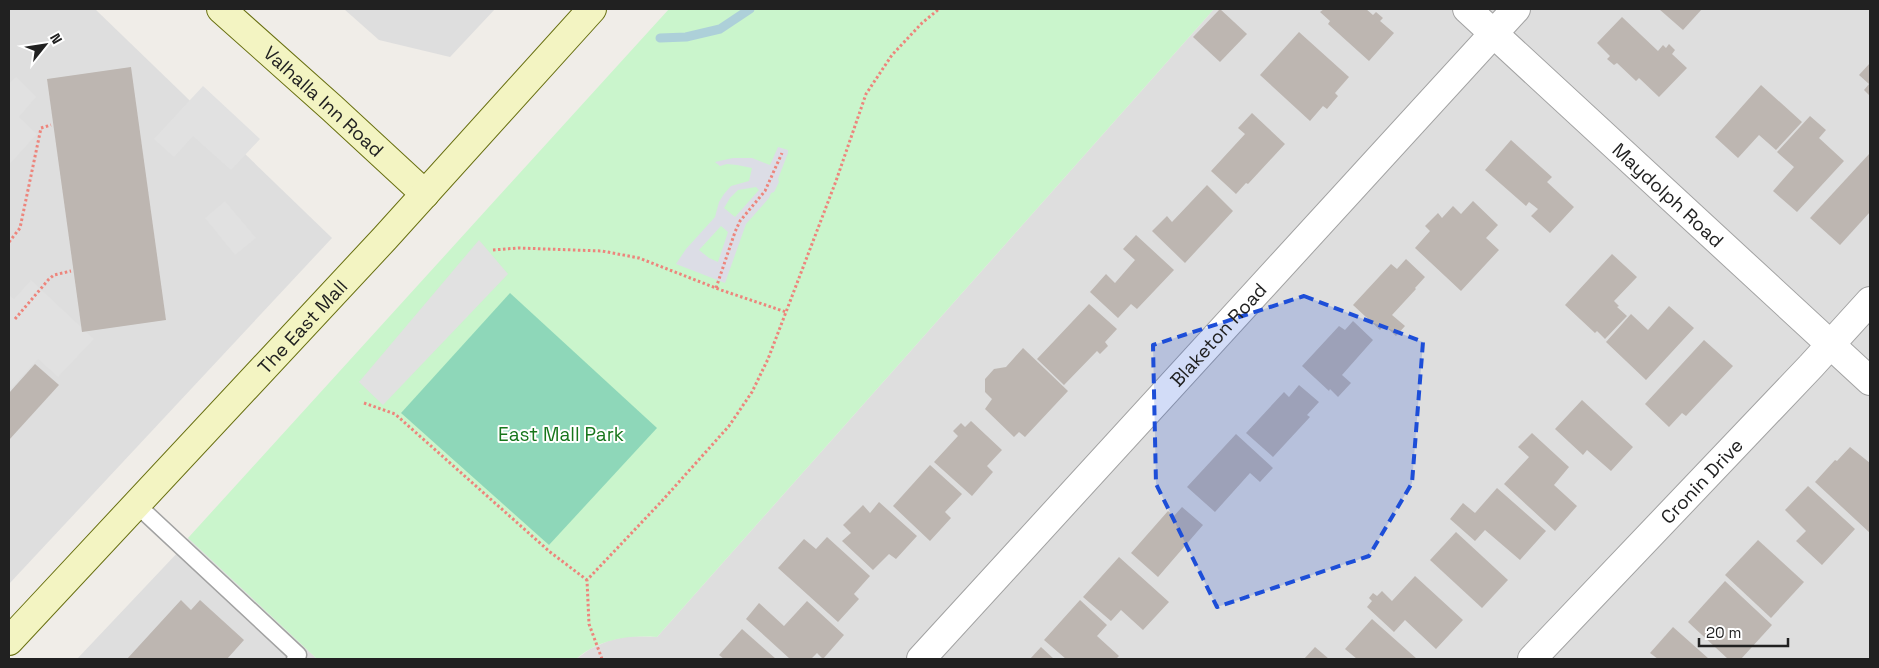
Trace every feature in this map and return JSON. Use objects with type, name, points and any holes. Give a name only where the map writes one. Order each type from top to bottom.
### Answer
[{"type":"main road","name":"Valhalla Inn Road","points":[[221,9],[425,194]]},
{"type":"main road","name":"The East Mall","points":[[9,641],[425,194],[592,9]]},
{"type":"street","name":"Maydolph Road","points":[[1467,9],[1870,381]]},
{"type":"street","name":"Blaketon Road","points":[[921,659],[1516,9]]},
{"type":"street","name":"Cronin Drive","points":[[1532,659],[1831,345],[1870,301]]},
{"type":"lane","points":[[137,505],[298,655],[295,659]]},
{"type":"path","points":[[602,659],[589,624],[586,580],[661,502],[729,426],[752,392],[768,359],[786,312],[836,181],[866,94],[892,56],[922,23],[939,9]]},
{"type":"path","points":[[9,242],[20,228],[41,128],[51,125]]},
{"type":"path","points":[[716,288],[740,221],[765,191],[782,153]]},
{"type":"path","points":[[493,250],[518,248],[602,251],[639,258],[716,288],[786,312]]},
{"type":"path","points":[[15,319],[49,279],[54,275],[71,271]]},
{"type":"path","points":[[364,403],[395,414],[550,552],[586,580]]},
{"type":"highlighted area","points":[[1304,296],[1423,342],[1412,483],[1369,556],[1217,607],[1156,484],[1153,345]]},
{"type":"shaded area","points":[[9,9],[95,9],[332,238],[9,584]]},
{"type":"shaded area","points":[[344,9],[495,9],[450,57],[379,40]]},
{"type":"shaded area","points":[[1214,9],[1870,9],[1870,659],[576,659],[590,649],[608,641],[628,636],[657,637]]},
{"type":"shaded area","points":[[16,77],[36,97],[19,117],[37,134],[9,165],[9,83]]},
{"type":"shaded area","points":[[203,86],[260,139],[231,170],[193,136],[174,157],[154,139]]},
{"type":"shaded area","points":[[778,147],[788,150],[778,179],[779,182],[774,192],[771,193],[769,198],[746,224],[725,283],[676,264],[686,249],[715,217],[719,202],[731,186],[749,181],[752,168],[727,164],[720,166],[715,162],[733,158],[752,158],[770,165]],"holes":[[[756,187],[759,190],[735,217],[724,208],[738,190]],[[721,226],[728,232],[718,262],[699,250]]]},
{"type":"shaded area","points":[[225,201],[256,238],[235,255],[205,218]]},
{"type":"shaded area","points":[[479,240],[508,274],[383,405],[359,382]]},
{"type":"shaded area","points":[[31,280],[94,339],[58,377],[38,359],[9,391],[9,295],[14,299]]},
{"type":"shaded area","points":[[188,538],[317,659],[77,659],[180,550]]},
{"type":"green space","name":"East Mall Park","points":[[669,9],[1214,9],[657,637],[635,637],[614,640],[585,652],[576,659],[317,659],[188,538]]},
{"type":"green space","points":[[510,293],[657,428],[549,545],[401,413]]},
{"type":"building","points":[[1220,9],[1247,34],[1220,62],[1193,37]]},
{"type":"building","points":[[1324,9],[1366,9],[1373,15],[1376,12],[1383,18],[1380,21],[1394,33],[1369,61],[1328,24],[1330,21],[1320,12]]},
{"type":"building","points":[[1659,9],[1702,9],[1683,30]]},
{"type":"building","points":[[1622,17],[1658,51],[1663,45],[1666,48],[1669,44],[1675,50],[1672,54],[1687,68],[1659,97],[1639,78],[1636,81],[1617,63],[1614,65],[1607,59],[1610,56],[1597,43]]},
{"type":"building","points":[[1299,32],[1349,77],[1335,93],[1338,96],[1327,109],[1323,106],[1310,121],[1260,75]]},
{"type":"building","points":[[1870,63],[1870,96],[1864,90],[1869,84],[1859,75]]},
{"type":"building","points":[[131,67],[166,320],[82,332],[47,79]]},
{"type":"building","points":[[1761,85],[1802,122],[1776,150],[1759,135],[1738,158],[1715,137]]},
{"type":"building","points":[[1252,113],[1285,144],[1248,184],[1246,183],[1236,194],[1211,171],[1245,134],[1238,128]]},
{"type":"building","points":[[1810,116],[1826,130],[1819,138],[1844,161],[1797,212],[1773,191],[1794,167],[1777,152]]},
{"type":"building","points":[[1511,140],[1552,177],[1547,182],[1574,207],[1550,233],[1531,216],[1538,209],[1529,202],[1526,206],[1485,170]]},
{"type":"building","points":[[1870,153],[1870,212],[1840,245],[1810,218]]},
{"type":"building","points":[[1207,185],[1233,211],[1185,263],[1152,231],[1167,216],[1172,222]]},
{"type":"building","points":[[1473,201],[1498,225],[1486,238],[1499,250],[1461,291],[1415,248],[1430,231],[1425,226],[1438,213],[1442,218],[1453,206],[1461,214]]},
{"type":"building","points":[[1136,235],[1174,270],[1137,309],[1131,304],[1118,318],[1090,292],[1106,274],[1115,283],[1135,260],[1123,249]]},
{"type":"building","points":[[1612,254],[1637,277],[1614,301],[1619,306],[1617,307],[1627,316],[1605,339],[1597,331],[1595,333],[1565,305]]},
{"type":"building","points":[[1406,259],[1425,277],[1392,315],[1405,326],[1396,336],[1384,325],[1380,330],[1353,305],[1391,264],[1397,269]]},
{"type":"building","points":[[1089,304],[1117,329],[1105,342],[1108,346],[1100,354],[1097,351],[1064,385],[1037,359]]},
{"type":"building","points":[[1669,306],[1694,328],[1646,380],[1606,342],[1631,314],[1648,330]]},
{"type":"building","points":[[1353,321],[1373,340],[1342,375],[1351,383],[1338,397],[1302,366],[1339,326],[1345,330]]},
{"type":"building","points":[[1704,340],[1733,366],[1686,416],[1682,413],[1669,427],[1645,404]]},
{"type":"building","points":[[1023,348],[1068,391],[1025,437],[1019,432],[1014,437],[985,409],[992,399],[985,392],[985,379],[994,369],[1006,367]]},
{"type":"building","points":[[35,364],[59,385],[9,440],[9,393]]},
{"type":"building","points":[[1299,385],[1319,402],[1307,415],[1310,417],[1273,457],[1246,433],[1284,392],[1289,397]]},
{"type":"building","points":[[1582,400],[1633,447],[1611,471],[1587,450],[1583,455],[1555,429]]},
{"type":"building","points":[[971,421],[1002,450],[987,466],[993,472],[972,496],[934,462],[958,436],[953,431],[961,423],[965,427]]},
{"type":"building","points":[[1532,433],[1569,467],[1554,485],[1577,506],[1555,531],[1504,484],[1529,457],[1518,447]]},
{"type":"building","points":[[1236,434],[1273,468],[1260,482],[1250,473],[1215,512],[1187,487]]},
{"type":"building","points":[[1850,447],[1870,463],[1870,533],[1815,482]]},
{"type":"building","points":[[930,465],[962,494],[945,512],[951,518],[930,541],[893,506]]},
{"type":"building","points":[[1808,486],[1855,529],[1822,565],[1796,541],[1806,531],[1785,510]]},
{"type":"building","points":[[1497,488],[1546,531],[1520,560],[1485,530],[1475,541],[1450,519],[1463,503],[1475,513]]},
{"type":"building","points":[[879,502],[917,536],[896,559],[889,554],[873,570],[842,541],[851,533],[843,525],[863,505],[870,513]]},
{"type":"building","points":[[1182,507],[1203,525],[1158,577],[1131,553],[1168,511],[1174,516]]},
{"type":"building","points":[[1456,532],[1508,580],[1482,608],[1430,560]]},
{"type":"building","points":[[827,537],[870,576],[854,594],[859,599],[838,622],[778,568],[804,539],[816,549]]},
{"type":"building","points":[[1758,540],[1804,582],[1771,618],[1725,575]]},
{"type":"building","points":[[1119,557],[1169,602],[1143,630],[1121,610],[1111,621],[1083,597]]},
{"type":"building","points":[[1415,576],[1463,620],[1436,649],[1405,620],[1394,632],[1367,607],[1372,601],[1369,598],[1373,593],[1377,596],[1382,591],[1392,601]]},
{"type":"building","points":[[1725,581],[1772,625],[1741,659],[1728,659],[1688,622]]},
{"type":"building","points":[[181,600],[191,610],[200,600],[244,640],[227,659],[127,659]]},
{"type":"building","points":[[1080,600],[1107,625],[1097,636],[1119,656],[1116,659],[1066,659],[1044,640]]},
{"type":"building","points":[[807,601],[844,635],[823,659],[817,653],[811,659],[790,659],[746,619],[759,603],[784,626]]},
{"type":"building","points":[[1372,619],[1417,659],[1357,659],[1345,649]]},
{"type":"building","points":[[1673,627],[1709,659],[1658,659],[1650,653]]},
{"type":"building","points":[[742,629],[776,659],[724,659],[719,655]]},
{"type":"building","points":[[1041,647],[1054,659],[1030,659]]},
{"type":"building","points":[[1315,647],[1329,659],[1304,659]]},
{"type":"waterway","points":[[660,38],[686,37],[720,29],[750,9]]}]
